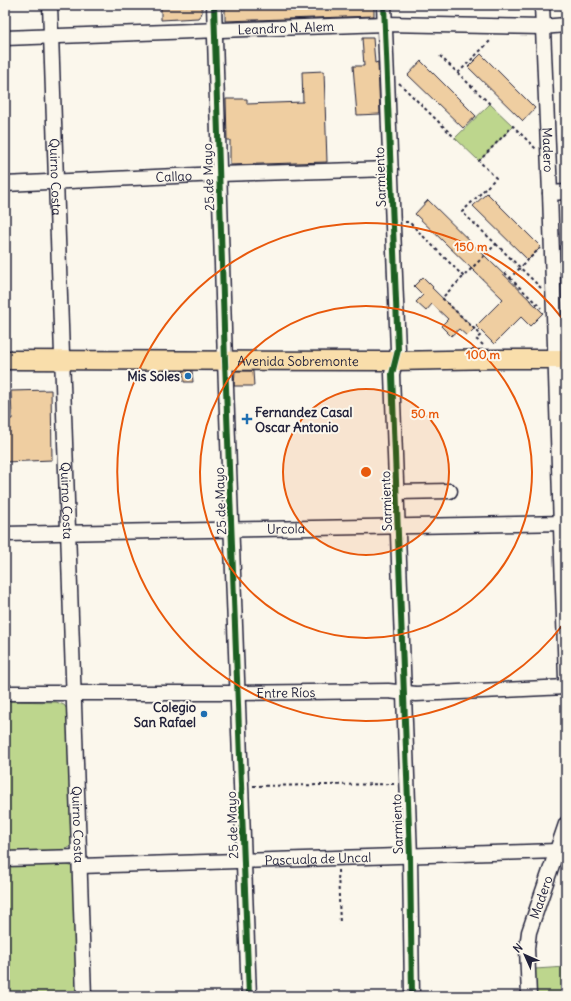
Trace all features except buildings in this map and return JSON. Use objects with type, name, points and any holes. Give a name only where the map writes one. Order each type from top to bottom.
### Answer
[{"type":"main road","name":"Avenida Sobremonte","points":[[5,360],[394,361],[561,359]]},
{"type":"street","name":"Quirno Costa","points":[[50,5],[84,996]]},
{"type":"street","name":"25 de Mayo","points":[[214,5],[225,361],[249,996]]},
{"type":"street","name":"Sarmiento","points":[[384,5],[398,350],[394,361],[392,374],[410,856],[412,996]]},
{"type":"street","name":"Madero","points":[[542,5],[554,320],[561,359],[566,679]]},
{"type":"street","name":"Leandro N. Alem","points":[[5,38],[385,24],[542,27],[566,25]]},
{"type":"street","name":"Callao","points":[[5,184],[219,174],[391,169]]},
{"type":"street","points":[[550,193],[566,192]]},
{"type":"street","points":[[396,492],[450,491]]},
{"type":"street","name":"Urcola","points":[[5,534],[563,523]]},
{"type":"street","name":"Entre Ríos","points":[[5,693],[238,693],[388,691],[416,694],[566,687]]},
{"type":"street","name":"Madero","points":[[529,996],[527,948],[529,932],[561,854],[566,824]]},
{"type":"street","name":"Pascuala de Uncal","points":[[5,859],[80,861],[244,861],[410,856],[561,854]]},
{"type":"path","points":[[458,73],[504,26]]},
{"type":"path","points":[[440,56],[490,104]]},
{"type":"path","points":[[387,72],[455,138]]},
{"type":"path","points":[[549,161],[513,126],[479,161],[496,178],[462,212],[553,299]]},
{"type":"path","points":[[409,222],[464,277]]},
{"type":"path","points":[[496,244],[442,298],[481,335],[476,339],[499,359]]},
{"type":"path","points":[[510,278],[541,247]]},
{"type":"path","points":[[505,273],[554,320]]},
{"type":"path","points":[[242,786],[407,784]]},
{"type":"path","points":[[338,858],[340,925]]},
{"type":"green space","points":[[490,104],[513,126],[479,161],[455,138]]},
{"type":"green space","points":[[5,701],[56,702],[64,705],[70,713],[73,840],[70,847],[62,851],[5,852]]},
{"type":"green space","points":[[63,863],[73,867],[80,996],[5,996],[5,865]]},
{"type":"green space","points":[[566,967],[566,996],[536,996],[535,969]]},
{"type":"cycle path","points":[[214,5],[225,361],[249,996]]},
{"type":"cycle path","points":[[384,5],[398,350],[392,374],[410,856],[412,996]]},
{"type":"place","name":"Mis Soles","points":[[188,376]]},
{"type":"place","name":"Fernandez Casal Oscar Antonio","points":[[247,419]]},
{"type":"place","name":"Colegio San Rafael","points":[[204,714]]}]
